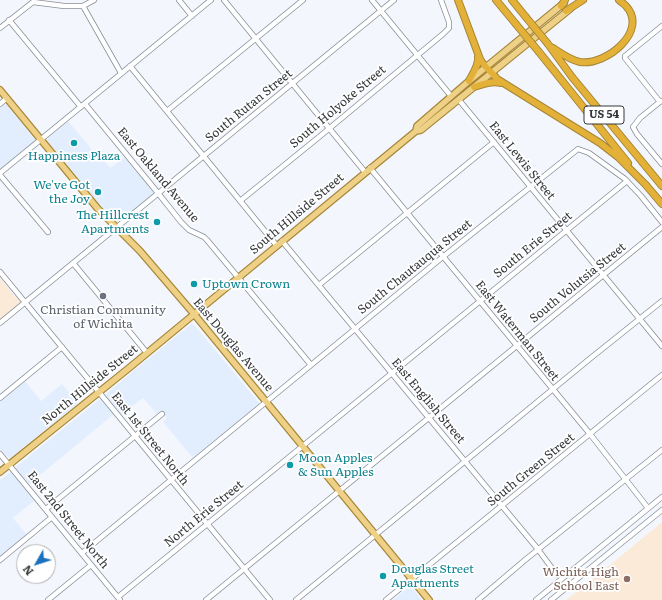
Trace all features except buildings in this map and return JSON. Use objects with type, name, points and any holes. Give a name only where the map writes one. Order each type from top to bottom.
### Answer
[{"type":"highway","points":[[458,0],[482,63],[497,79],[600,143],[618,157],[647,186]]},
{"type":"highway","name":"US 54","points":[[496,0],[662,204]]},
{"type":"highway","name":"US 54","points":[[512,0],[548,44],[572,77],[662,186]]},
{"type":"highway","points":[[561,6],[566,0]]},
{"type":"highway","points":[[566,11],[583,0]]},
{"type":"highway","points":[[619,0],[626,6]]},
{"type":"highway","points":[[548,44],[567,58],[580,62],[594,62],[607,56],[620,46],[628,37],[632,27],[631,15],[622,0]]},
{"type":"highway","points":[[469,81],[478,60],[478,53]]},
{"type":"highway","points":[[474,87],[490,82],[504,84]]},
{"type":"main road","name":"South Hillside Street","points":[[194,314],[364,172],[416,131],[421,130],[459,100],[580,0]]},
{"type":"main road","name":"South Hillside Street","points":[[416,131],[417,126],[451,96],[561,6]]},
{"type":"main road","name":"East Douglas Avenue","points":[[0,90],[98,209],[140,251],[194,314],[429,600]]},
{"type":"main road","name":"North Hillside Street","points":[[0,472],[194,314]]},
{"type":"street","points":[[0,28],[33,1],[64,6],[83,6],[94,0]]},
{"type":"street","points":[[179,0],[192,16]]},
{"type":"street","points":[[48,232],[0,174],[211,0]]},
{"type":"street","points":[[224,0],[364,172]]},
{"type":"street","points":[[167,111],[303,0]]},
{"type":"street","points":[[372,0],[451,96]]},
{"type":"street","name":"South Rutan Street","points":[[0,323],[394,0]]},
{"type":"street","name":"South Holyoke Street","points":[[240,201],[449,28],[449,22],[441,0]]},
{"type":"street","points":[[83,6],[121,73]]},
{"type":"street","name":"East Oakland Avenue","points":[[9,20],[189,230],[207,240],[311,365]]},
{"type":"street","points":[[662,26],[625,56],[625,60],[661,101],[640,118],[633,127],[662,164]]},
{"type":"street","points":[[130,66],[276,246]]},
{"type":"street","points":[[0,104],[7,98]]},
{"type":"street","name":"East Lewis Street","points":[[459,100],[662,346]]},
{"type":"street","points":[[319,285],[494,142]]},
{"type":"street","name":"South Chautauqua Street","points":[[82,553],[443,257],[578,149],[589,153],[627,181]]},
{"type":"street","name":"East Waterman Street","points":[[370,168],[590,434],[648,508]]},
{"type":"street","points":[[627,181],[662,222]]},
{"type":"street","name":"South Erie Street","points":[[303,447],[627,181]]},
{"type":"street","name":"South Volutsia Street","points":[[206,600],[340,492],[662,227]]},
{"type":"street","name":"East English Street","points":[[282,241],[502,506],[557,575]]},
{"type":"street","points":[[73,263],[147,353]]},
{"type":"street","name":"East 1st Street North","points":[[0,272],[270,600]]},
{"type":"street","points":[[296,600],[662,301]]},
{"type":"street","points":[[0,398],[62,347]]},
{"type":"street","name":"South Green Street","points":[[386,600],[662,375]]},
{"type":"street","points":[[46,509],[162,414]]},
{"type":"street","name":"North Erie Street","points":[[119,599],[207,524],[303,447]]},
{"type":"street","points":[[478,600],[662,450]]},
{"type":"street","name":"East 2nd Street North","points":[[0,454],[119,599]]},
{"type":"street","points":[[536,600],[662,497]]},
{"type":"street","points":[[551,600],[662,510]]},
{"type":"street","points":[[0,560],[52,517]]},
{"type":"street","points":[[48,600],[91,565]]},
{"type":"shaded area","points":[[5,104],[36,141],[0,170],[0,108]]},
{"type":"shaded area","points":[[68,121],[93,151],[95,149],[110,168],[125,157],[154,192],[121,221],[100,206],[47,141],[48,137]]},
{"type":"shaded area","points":[[0,278],[15,297],[19,298],[21,303],[0,320]]},
{"type":"shaded area","points":[[191,324],[195,326],[260,404],[194,459],[163,422],[167,418],[161,411],[157,414],[143,398],[121,415],[106,396],[108,392]]},
{"type":"shaded area","points":[[25,381],[41,401],[62,384],[78,403],[9,458],[0,449],[0,401]]},
{"type":"shaded area","points":[[100,399],[114,414],[29,484],[16,470],[17,466]]},
{"type":"shaded area","points":[[11,472],[35,500],[13,518],[27,535],[0,557],[0,480]]},
{"type":"shaded area","name":"Wichita High School East","points":[[662,522],[662,600],[566,600],[616,560]]},
{"type":"shaded area","points":[[410,586],[422,600],[393,600]]},
{"type":"place","name":"Happiness Plaza","points":[[74,143]]},
{"type":"place","name":"We've Got the Joy","points":[[98,192]]},
{"type":"place","name":"The Hillcrest Apartments","points":[[157,222]]},
{"type":"place","name":"Uptown Crown","points":[[194,284]]},
{"type":"place","name":"Christian Community of Wichita","points":[[103,296]]},
{"type":"place","name":"Moon Apples & Sun Apples","points":[[290,465]]},
{"type":"place","name":"Douglas Street Apartments","points":[[383,576]]},
{"type":"place","name":"Wichita High School East","points":[[627,579]]}]
